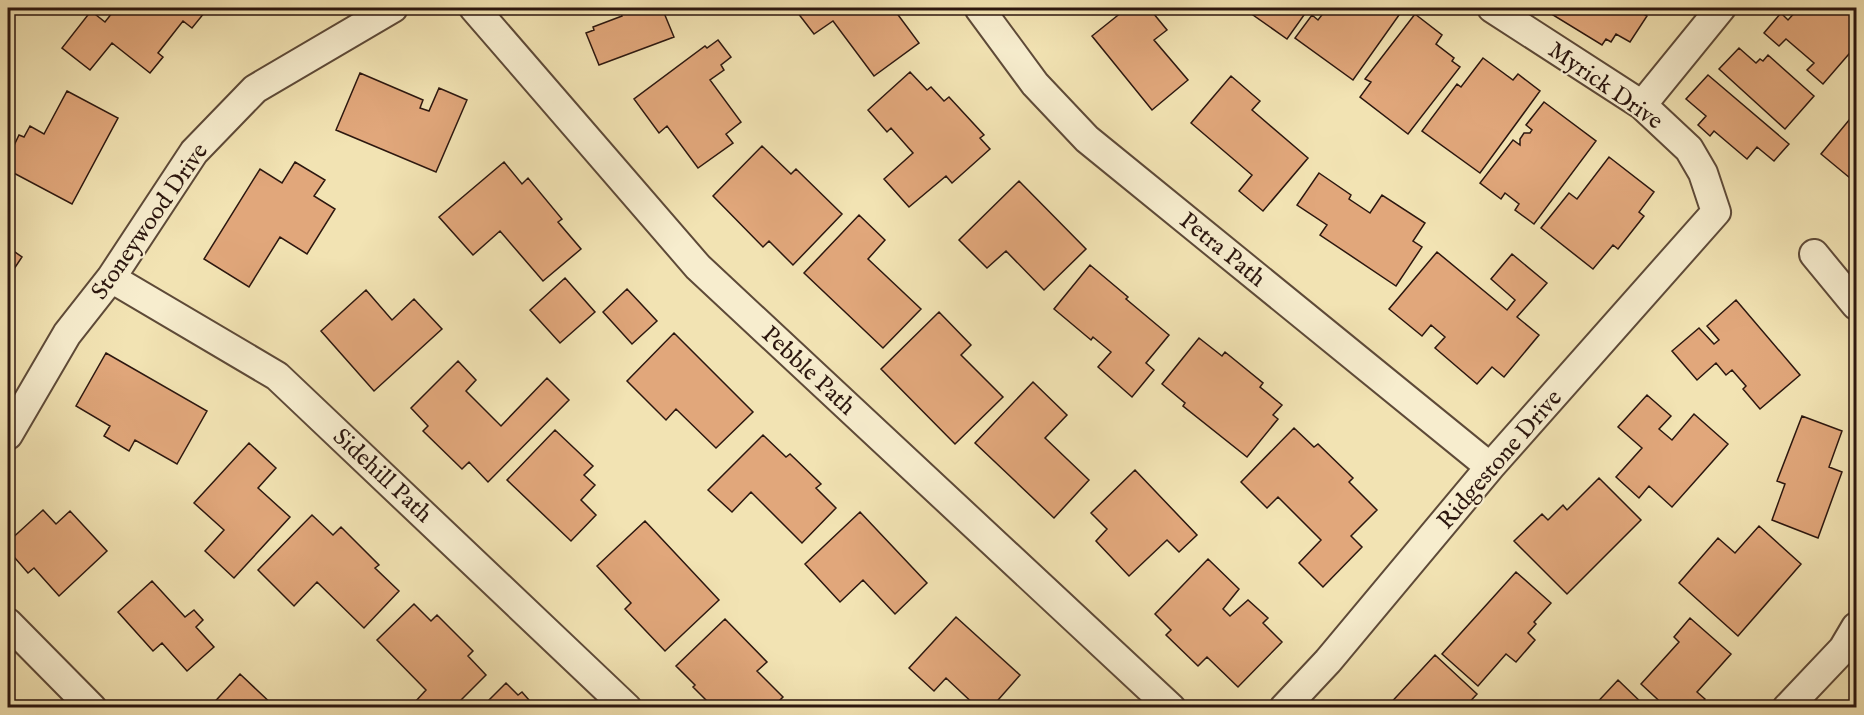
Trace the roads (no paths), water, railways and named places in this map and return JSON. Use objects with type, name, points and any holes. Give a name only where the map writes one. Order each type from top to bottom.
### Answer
[{"type":"street","name":"Stoneywood Drive","points":[[8,435],[67,334],[111,278],[194,152],[255,89],[393,8]]},
{"type":"street","name":"Pebble Path","points":[[474,8],[698,267],[1171,708]]},
{"type":"street","name":"Petra Path","points":[[979,8],[1035,84],[1087,139],[1490,467]]},
{"type":"street","name":"Myrick Drive","points":[[1492,8],[1642,105],[1689,149],[1703,173],[1716,212]]},
{"type":"street","points":[[1642,105],[1721,8]]},
{"type":"street","name":"Ridgestone Drive","points":[[1284,708],[1328,661],[1490,467],[1716,212]]},
{"type":"street","points":[[1814,254],[1857,305]]},
{"type":"street","name":"Sidehill Path","points":[[111,278],[277,376],[627,708]]},
{"type":"street","points":[[8,623],[92,708]]},
{"type":"street","points":[[1787,708],[1843,649],[1857,627]]}]
